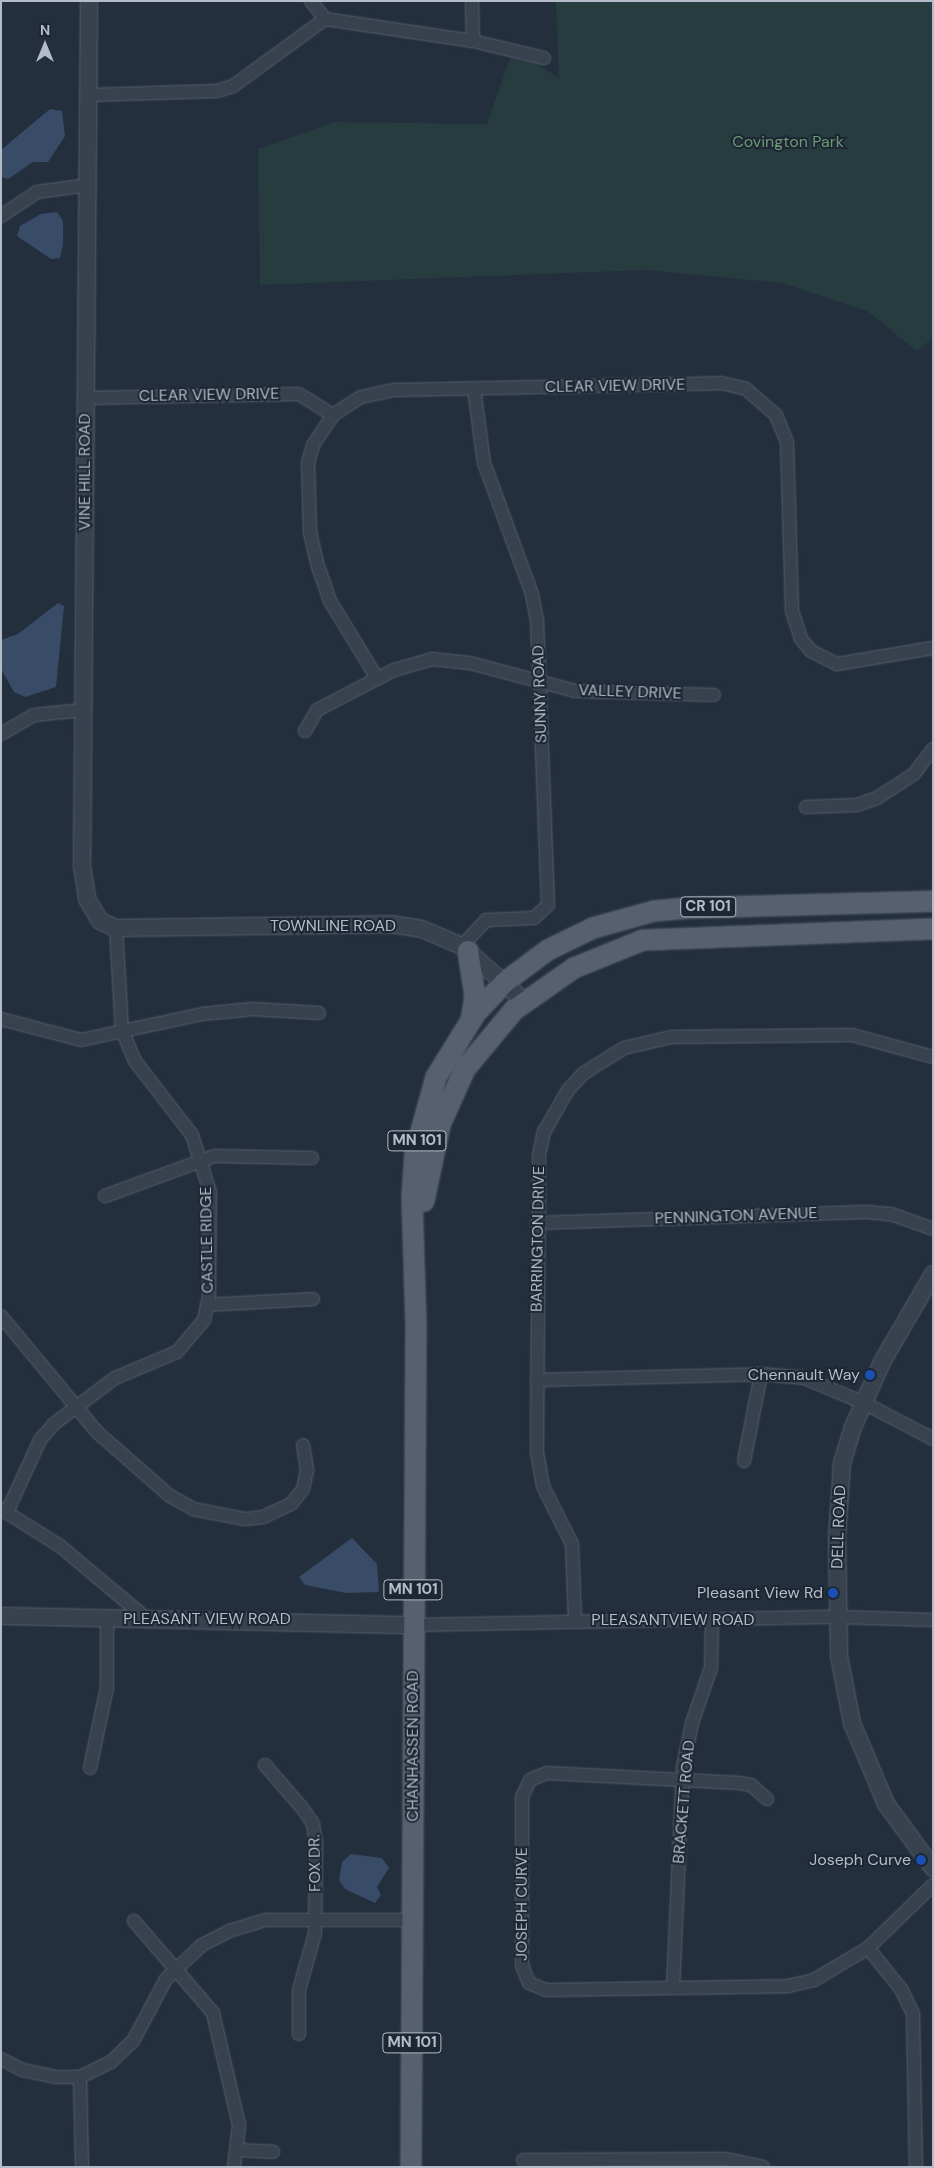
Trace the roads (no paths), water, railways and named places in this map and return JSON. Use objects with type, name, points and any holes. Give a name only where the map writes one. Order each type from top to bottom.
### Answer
[{"type":"main road","name":"CR 101","points":[[505,982],[571,938],[654,911],[931,901]]},
{"type":"main road","name":"CR 101","points":[[524,1001],[574,968],[643,940],[928,930]]},
{"type":"main road","points":[[465,948],[475,996],[471,1020]]},
{"type":"main road","name":"MN 101","points":[[416,1325],[415,1153],[436,1077],[471,1020],[505,982]]},
{"type":"main road","name":"MN 101","points":[[416,1325],[428,1167],[440,1125],[465,1069],[524,1001]]},
{"type":"main road","name":"CHANHASSEN ROAD","points":[[411,2167],[416,1325]]},
{"type":"street","name":"VINE HILL ROAD","points":[[89,1],[83,884],[94,913],[116,928]]},
{"type":"street","points":[[311,1],[325,19]]},
{"type":"street","points":[[472,1],[473,40]]},
{"type":"street","points":[[89,95],[217,91],[232,86],[325,19],[473,40],[544,58]]},
{"type":"street","points":[[1,216],[37,192],[88,185]]},
{"type":"street","name":"CLEAR VIEW DRIVE","points":[[86,398],[298,394],[333,415],[378,392],[721,383],[753,392],[776,415],[789,451],[792,611],[801,639],[811,651],[837,664],[933,648]]},
{"type":"street","name":"SUNNY ROAD","points":[[465,948],[486,920],[534,918],[548,905],[541,684],[532,594],[484,464],[474,389]]},
{"type":"street","points":[[333,415],[313,445],[308,463],[310,533],[330,600],[377,678]]},
{"type":"street","name":"VALLEY DRIVE","points":[[305,731],[317,710],[377,678],[412,662],[451,659],[541,684],[612,694],[714,695]]},
{"type":"street","points":[[1,734],[34,715],[83,710]]},
{"type":"street","points":[[806,807],[857,805],[877,798],[914,774],[933,749]]},
{"type":"street","name":"TOWNLINE ROAD","points":[[116,928],[391,924],[435,933],[465,948],[524,1001]]},
{"type":"street","name":"CASTLE RIDGE","points":[[4,1510],[40,1440],[73,1406],[115,1378],[177,1352],[193,1338],[207,1306],[210,1192],[192,1135],[136,1061],[122,1031],[116,928]]},
{"type":"street","points":[[1,1018],[81,1040],[244,1010],[319,1013]]},
{"type":"street","name":"BARRINGTON DRIVE","points":[[575,1620],[572,1544],[538,1469],[537,1223],[539,1155],[555,1110],[584,1073],[624,1048],[671,1037],[826,1034],[876,1040],[933,1057]]},
{"type":"street","points":[[105,1196],[201,1160],[312,1158]]},
{"type":"street","name":"PENNINGTON AVENUE","points":[[537,1223],[866,1212],[891,1214],[933,1229]]},
{"type":"street","name":"DELL ROAD","points":[[933,1274],[862,1402],[842,1464],[838,1502],[838,1617],[842,1674],[860,1746],[900,1826],[933,1868]]},
{"type":"street","points":[[207,1306],[313,1299]]},
{"type":"street","points":[[1,1316],[73,1406],[170,1496],[213,1516],[263,1517],[291,1504],[303,1489],[307,1470],[303,1445]]},
{"type":"street","points":[[744,1462],[762,1374]]},
{"type":"street","points":[[537,1380],[762,1374],[804,1378],[862,1402],[933,1439]]},
{"type":"street","points":[[4,1510],[60,1546],[147,1619]]},
{"type":"street","name":"PLEASANT VIEW ROAD","points":[[1,1616],[413,1625]]},
{"type":"street","name":"PLEASANTVIEW ROAD","points":[[413,1625],[575,1620],[712,1621],[838,1617],[933,1620]]},
{"type":"street","points":[[90,1768],[107,1688],[107,1618]]},
{"type":"street","name":"BRACKETT ROAD","points":[[673,1988],[683,1780],[692,1722],[711,1668],[712,1621]]},
{"type":"street","name":"FOX DR.","points":[[264,1765],[314,1824],[315,1918],[299,1990],[299,2034]]},
{"type":"street","name":"JOSEPH CURVE","points":[[767,1799],[751,1785],[547,1773],[530,1780],[522,1797],[522,1965],[529,1983],[546,1990],[788,1986],[837,1970],[868,1948],[933,1885]]},
{"type":"street","points":[[1,2059],[23,2070],[80,2077],[111,2062],[133,2041],[146,2010],[176,1969],[202,1945],[229,1932],[265,1920],[315,1918],[412,1920]]},
{"type":"street","points":[[134,1921],[213,2013],[239,2126],[238,2150],[234,2167]]},
{"type":"street","points":[[868,1948],[901,1988],[913,2014],[916,2167]]},
{"type":"street","points":[[80,2077],[82,2167]]},
{"type":"street","points":[[238,2150],[273,2152]]},
{"type":"street","points":[[523,2160],[629,2164],[726,2160],[763,2167]]},
{"type":"water","points":[[50,109],[62,111],[65,136],[48,162],[33,162],[8,179],[1,177],[1,150]]},
{"type":"water","points":[[57,212],[63,221],[63,245],[60,258],[51,259],[17,236],[20,226],[41,214]]},
{"type":"water","points":[[58,603],[64,606],[56,687],[25,697],[14,692],[1,669],[1,640],[18,634]]},
{"type":"water","points":[[352,1538],[377,1564],[379,1592],[346,1593],[305,1585],[299,1577]]},
{"type":"water","points":[[351,1854],[382,1858],[389,1868],[377,1887],[381,1895],[375,1903],[345,1889],[339,1880],[342,1862]]},
{"type":"place","name":"Chennault Way","points":[[870,1375]]},
{"type":"place","name":"Pleasant View Rd","points":[[833,1593]]},
{"type":"place","name":"Joseph Curve","points":[[921,1860]]},
{"type":"park label","name":"Covington Park","points":[[788,142]]}]
